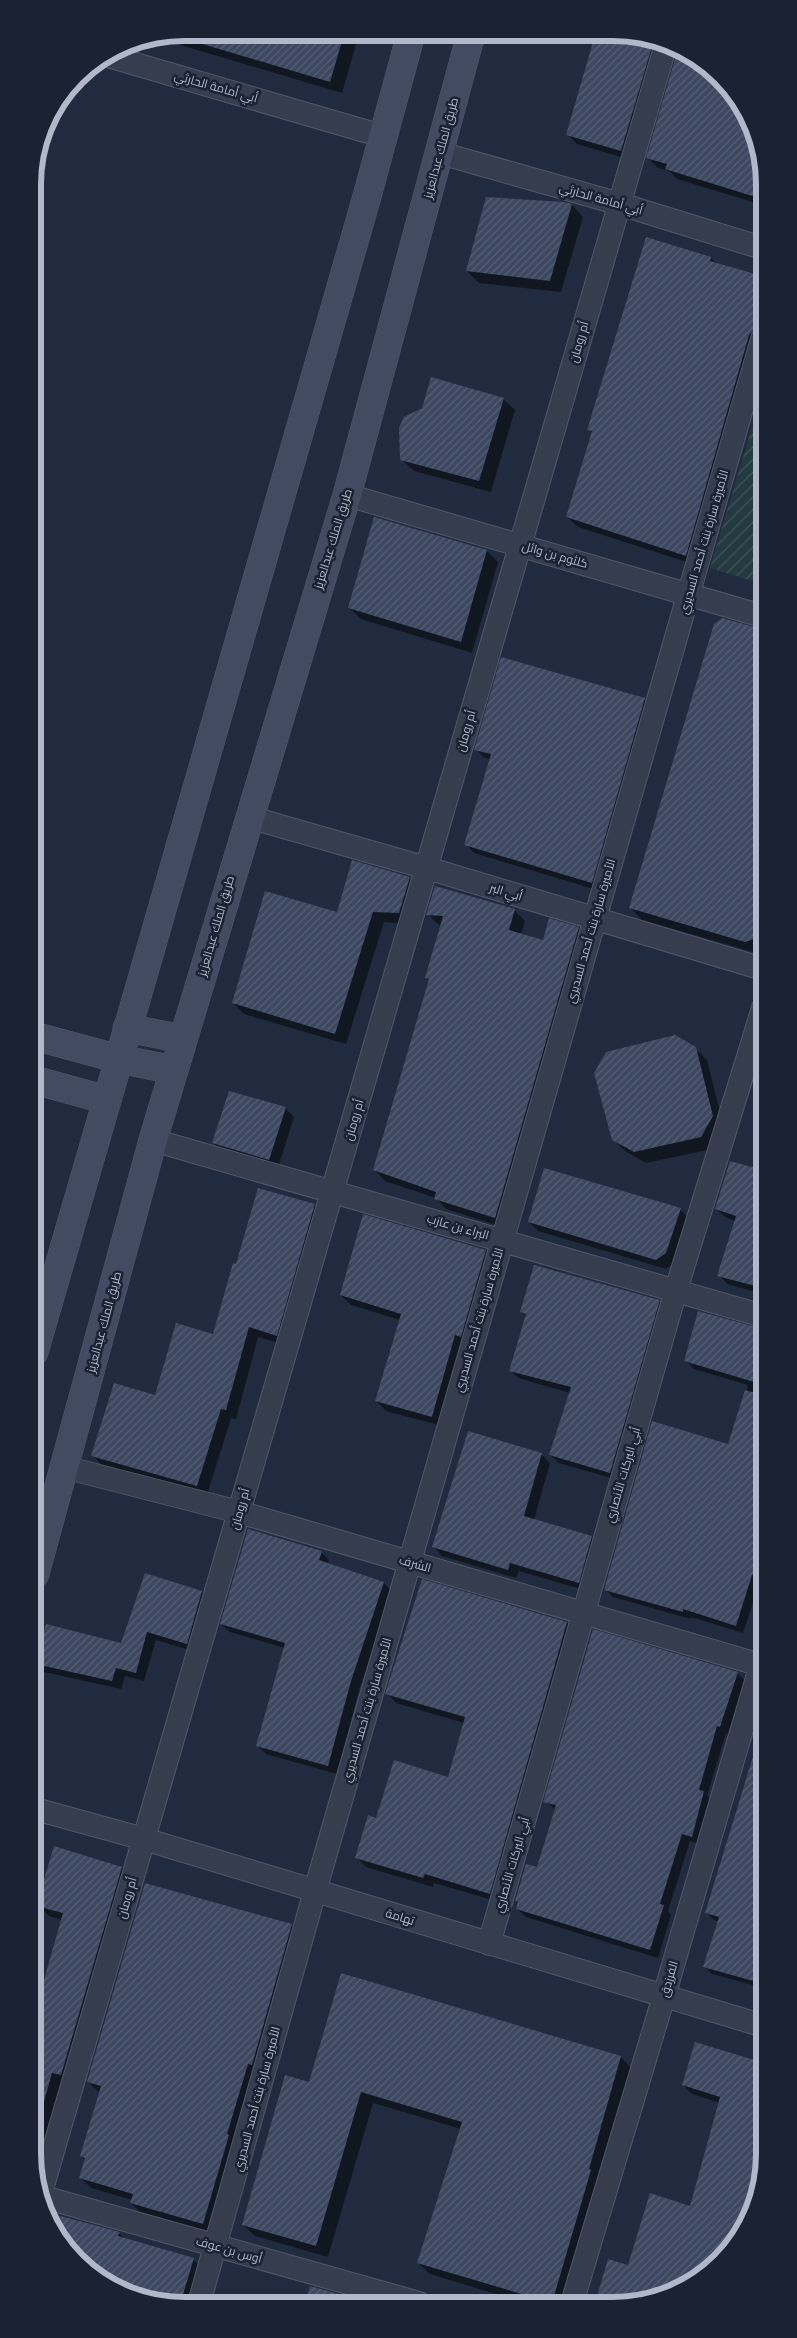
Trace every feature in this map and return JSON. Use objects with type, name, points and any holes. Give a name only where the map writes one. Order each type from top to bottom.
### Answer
[{"type":"main road","points":[[41,1326],[358,228],[409,41]]},
{"type":"main road","name":"طريق الملك عبدالعزيز","points":[[41,1551],[153,1140],[347,495],[469,41]]},
{"type":"main road","points":[[127,1028],[183,1039]]},
{"type":"main road","points":[[42,1038],[119,1059],[174,1070]]},
{"type":"main road","points":[[42,1082],[107,1100]]},
{"type":"street","name":"أم رومان","points":[[44,2182],[664,51]]},
{"type":"street","name":"أبي أمامة الحارثي","points":[[116,58],[382,136]]},
{"type":"street","name":"أبي أمامة الحارثي","points":[[440,153],[620,204],[756,246]]},
{"type":"street","name":"الأميرة سارة بنت أحمد السديري","points":[[201,2297],[409,1563],[756,360]]},
{"type":"street","name":"كلثوم بن وائل","points":[[347,495],[756,614]]},
{"type":"street","name":"أبي البر","points":[[249,817],[427,868],[756,967]]},
{"type":"street","name":"أبي البركات الأنصاري","points":[[489,1944],[676,1290],[756,1032]]},
{"type":"street","name":"البراء بن عازب","points":[[153,1140],[755,1314]]},
{"type":"street","name":"الشرف","points":[[64,1467],[239,1512],[584,1613],[755,1659]]},
{"type":"street","name":"الفرزدق","points":[[574,2297],[755,1684]]},
{"type":"street","name":"تهامة","points":[[41,1811],[144,1839],[755,2023]]},
{"type":"street","name":"أوس بن عوف","points":[[49,2198],[398,2297]]},
{"type":"green space","points":[[756,414],[756,582],[710,568]]},
{"type":"building","points":[[192,41],[342,41],[330,82]]},
{"type":"building","points":[[593,41],[632,42],[652,47],[621,151],[566,135]]},
{"type":"building","points":[[676,56],[700,71],[714,83],[737,113],[745,129],[753,156],[756,197],[665,169],[667,164],[646,158]]},
{"type":"building","points":[[486,197],[572,204],[550,281],[466,271]]},
{"type":"building","points":[[646,237],[711,257],[710,261],[756,274],[756,328],[749,335],[686,556],[566,517],[592,431],[587,430]]},
{"type":"building","points":[[431,377],[504,398],[479,481],[400,460],[399,428],[404,417],[422,408]]},
{"type":"building","points":[[374,517],[487,550],[461,642],[348,608]]},
{"type":"building","points":[[722,618],[756,627],[756,938],[745,942],[629,908],[714,624]]},
{"type":"building","points":[[501,657],[645,698],[592,883],[464,845],[491,754],[474,750]]},
{"type":"building","points":[[352,860],[410,877],[399,913],[373,912],[335,1034],[232,1003],[265,891],[337,912]]},
{"type":"building","points":[[435,886],[515,909],[509,930],[543,940],[549,918],[579,927],[495,1218],[434,1199],[436,1192],[373,1170],[429,979],[425,978],[443,916],[426,915]]},
{"type":"building","points":[[675,1035],[696,1047],[713,1116],[701,1137],[634,1152],[612,1140],[594,1073],[606,1052]]},
{"type":"building","points":[[229,1091],[286,1107],[269,1160],[212,1143]]},
{"type":"building","points":[[730,1161],[756,1168],[755,1286],[717,1276],[736,1216],[715,1209]]},
{"type":"building","points":[[544,1168],[681,1208],[666,1253],[656,1260],[528,1222]]},
{"type":"building","points":[[258,1188],[315,1204],[277,1336],[249,1327],[226,1410],[221,1409],[197,1486],[91,1456],[114,1383],[155,1395],[176,1323],[213,1334],[233,1263],[236,1264]]},
{"type":"building","points":[[363,1214],[486,1250],[461,1337],[455,1335],[432,1417],[375,1401],[401,1314],[340,1295]]},
{"type":"building","points":[[534,1265],[660,1300],[610,1473],[549,1455],[571,1387],[509,1371],[526,1314],[520,1312]]},
{"type":"building","points":[[698,1311],[755,1327],[754,1382],[684,1361]]},
{"type":"building","points":[[745,1390],[755,1393],[755,1575],[752,1575],[736,1626],[683,1609],[683,1612],[604,1590],[652,1421],[728,1444]]},
{"type":"building","points":[[468,1431],[542,1453],[524,1516],[592,1536],[579,1583],[510,1563],[508,1570],[432,1547]]},
{"type":"building","points":[[248,1529],[322,1551],[319,1560],[384,1582],[351,1681],[328,1766],[256,1746],[285,1643],[220,1624]]},
{"type":"building","points":[[145,1573],[202,1591],[187,1644],[147,1632],[136,1673],[116,1668],[112,1681],[41,1665],[41,1641],[46,1624],[121,1643]]},
{"type":"building","points":[[422,1579],[567,1622],[490,1894],[425,1874],[423,1878],[355,1858],[368,1815],[376,1818],[394,1760],[448,1777],[465,1717],[385,1694]]},
{"type":"building","points":[[593,1629],[738,1672],[720,1727],[717,1726],[699,1790],[704,1791],[692,1837],[682,1834],[660,1904],[664,1905],[650,1950],[516,1909],[518,1902],[515,1901],[526,1864],[537,1867],[556,1805],[543,1802]]},
{"type":"building","points":[[755,1749],[755,1982],[703,1967],[719,1917],[705,1913]]},
{"type":"building","points":[[54,1846],[122,1867],[61,2075],[52,2073],[41,2112],[41,1990],[63,1913],[41,1907],[41,1889]]},
{"type":"building","points":[[145,1883],[292,1924],[252,2065],[248,2064],[227,2134],[229,2135],[203,2224],[130,2203],[133,2194],[79,2178],[85,2158],[80,2156],[101,2086],[87,2082]]},
{"type":"building","points":[[341,1973],[621,2056],[589,2169],[591,2170],[554,2297],[532,2297],[417,2263],[462,2122],[361,2092],[316,2246],[242,2225],[285,2075],[309,2082]]},
{"type":"building","points":[[695,2042],[755,2060],[755,2163],[753,2182],[745,2209],[732,2233],[720,2248],[707,2261],[684,2278],[668,2286],[632,2296],[597,2297],[608,2259],[628,2265],[650,2193],[690,2206],[720,2097],[682,2085]]},
{"type":"building","points":[[57,2215],[120,2232],[118,2236],[194,2258],[182,2297],[147,2292],[113,2278],[83,2255],[71,2241],[56,2218]]},
{"type":"building","points":[[310,2286],[350,2297],[307,2297]]}]
